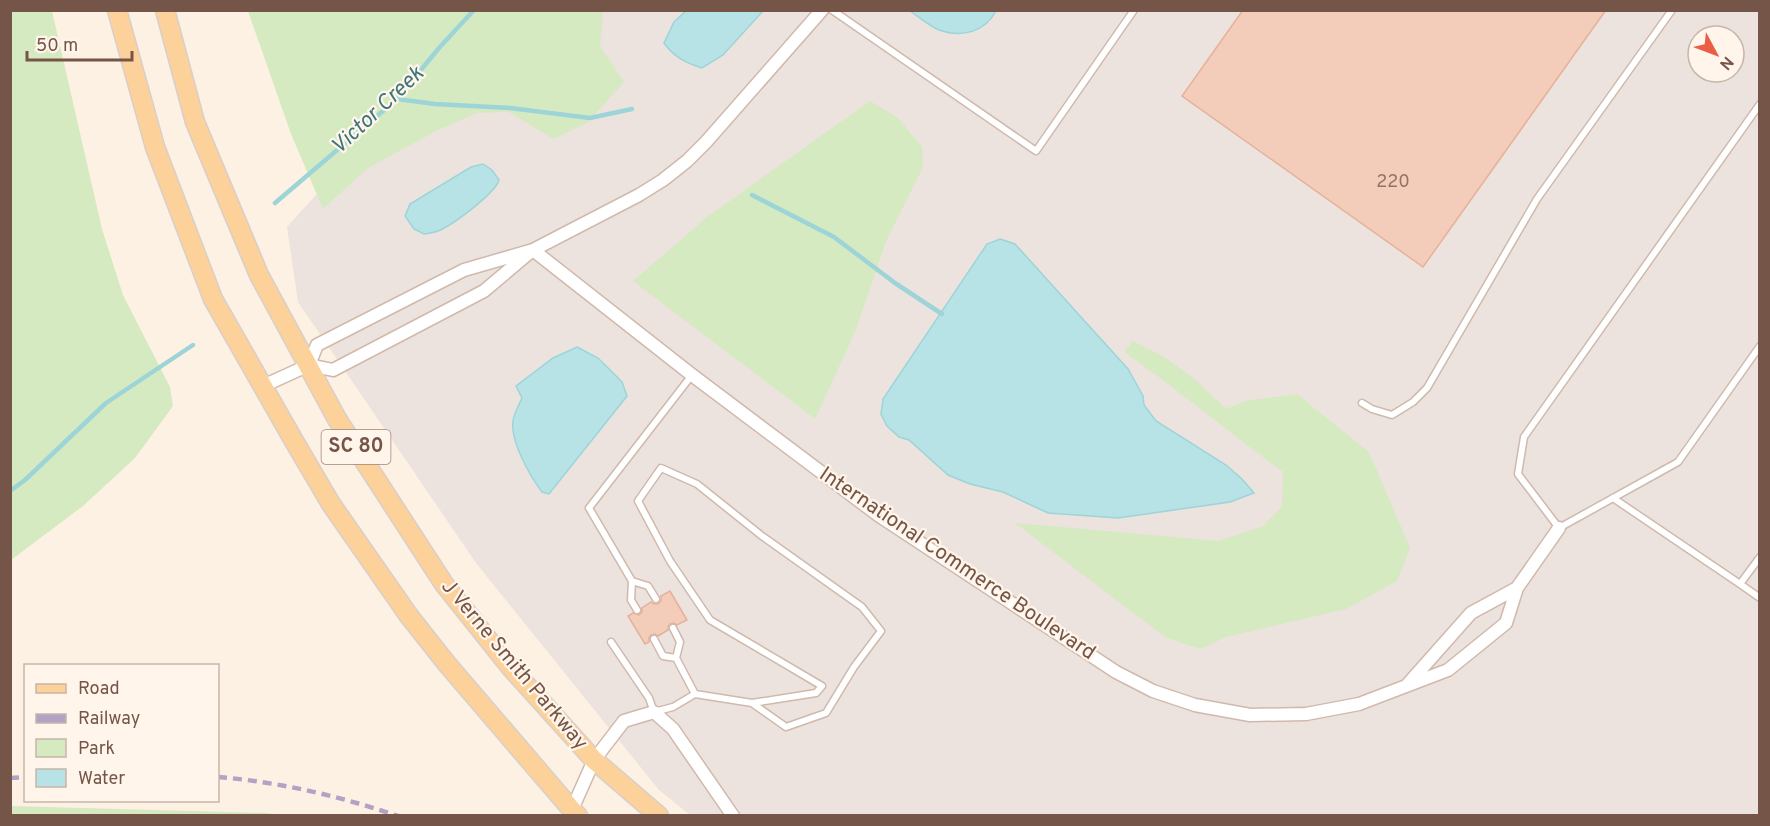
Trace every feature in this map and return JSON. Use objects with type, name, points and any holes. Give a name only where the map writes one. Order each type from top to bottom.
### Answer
[{"type":"main road","name":"SC 80","points":[[117,10],[155,147],[213,299],[331,504],[409,616],[573,814]]},
{"type":"main road","name":"J Verne Smith Parkway","points":[[165,10],[195,122],[259,275],[337,419],[444,584],[511,668],[594,760],[659,816]]},
{"type":"street","points":[[309,365],[317,345],[464,270],[533,250],[639,195],[663,180],[687,160],[724,122],[822,10]]},
{"type":"street","points":[[263,386],[309,365],[333,370],[484,291],[533,250]]},
{"type":"street","name":"International Commerce Boulevard","points":[[533,250],[692,375],[878,515],[1116,672],[1153,691],[1195,705],[1251,715],[1306,714],[1359,704],[1448,670],[1506,623],[1517,588],[1559,528]]},
{"type":"street","name":"International Commerce Boulevard","points":[[1405,687],[1471,613],[1517,588]]},
{"type":"street","points":[[573,814],[594,760],[624,720],[654,712],[673,729],[733,816]]},
{"type":"lane","points":[[831,10],[1036,151],[1134,10]]},
{"type":"lane","points":[[1362,403],[1372,409],[1392,415],[1413,402],[1427,387],[1538,200],[1672,10]]},
{"type":"lane","points":[[1760,104],[1524,437],[1518,474],[1559,528],[1678,462],[1760,346]]},
{"type":"lane","points":[[637,610],[631,600],[632,581],[589,508],[692,375]]},
{"type":"lane","points":[[611,642],[649,698],[654,712],[673,707],[695,694],[752,703],[816,693],[822,686],[710,620],[670,561],[638,501],[661,468],[697,484],[762,536],[862,607],[881,631],[854,667],[826,713],[786,727],[752,703]]},
{"type":"lane","points":[[1613,498],[1760,598]]},
{"type":"lane","points":[[1740,584],[1760,557]]},
{"type":"lane","points":[[632,581],[648,586],[656,599]]},
{"type":"lane","points":[[673,628],[680,642],[676,658],[695,694]]},
{"type":"lane","points":[[654,639],[663,656],[676,658]]},
{"type":"shaded area","points":[[482,11],[1759,11],[1759,815],[690,815],[659,790],[476,563],[298,302],[287,227]]},
{"type":"green space","points":[[12,11],[52,11],[102,229],[123,295],[170,387],[173,406],[135,458],[83,506],[11,560]]},
{"type":"green space","points":[[248,11],[605,11],[600,46],[624,82],[587,123],[553,139],[509,112],[477,113],[438,130],[368,168],[323,209],[291,134]]},
{"type":"green space","points":[[870,101],[898,118],[922,147],[923,167],[887,239],[855,332],[815,419],[633,281],[707,217]]},
{"type":"green space","points":[[1133,341],[1166,358],[1198,382],[1226,409],[1245,401],[1297,394],[1369,452],[1410,548],[1397,581],[1346,609],[1226,637],[1200,649],[1165,637],[1015,523],[1219,541],[1263,526],[1282,506],[1283,472],[1124,352]]},
{"type":"green space","points":[[10,806],[268,813],[280,815],[11,816]]},
{"type":"water","points":[[687,10],[763,11],[723,55],[702,68],[681,59],[664,43],[674,22]]},
{"type":"water","points":[[910,11],[996,11],[986,24],[979,28],[956,33],[939,30]]},
{"type":"water","points":[[483,164],[492,170],[499,180],[490,193],[462,216],[438,231],[424,234],[414,229],[405,216],[410,204],[471,167]]},
{"type":"water","points":[[1000,239],[1015,244],[1128,369],[1143,396],[1144,405],[1156,421],[1226,465],[1254,493],[1230,502],[1118,518],[1048,513],[1003,492],[970,484],[948,475],[909,440],[899,437],[887,426],[881,414],[883,399],[987,244]]},
{"type":"water","points":[[577,347],[598,358],[622,382],[627,396],[549,494],[542,492],[518,448],[513,429],[515,412],[522,398],[516,386],[553,358]]},
{"type":"building","points":[[1243,10],[1606,10],[1423,267],[1182,96]]},
{"type":"building","points":[[670,591],[687,620],[677,625],[670,624],[668,630],[658,636],[651,635],[649,642],[645,644],[628,616],[633,613],[639,615],[642,608],[651,602],[658,604],[661,596]]},
{"type":"waterway","name":"Victor Creek","points":[[275,203],[397,99],[474,10]]},
{"type":"waterway","points":[[397,99],[435,104],[510,108],[590,118],[632,109]]},
{"type":"waterway","points":[[752,195],[834,237],[895,283],[942,314]]},
{"type":"waterway","name":"Victor Creek","points":[[10,491],[25,480],[106,403],[193,345]]},
{"type":"railway","points":[[10,778],[24,777]]},
{"type":"railway","points":[[219,777],[264,782],[309,791],[398,816]]}]
